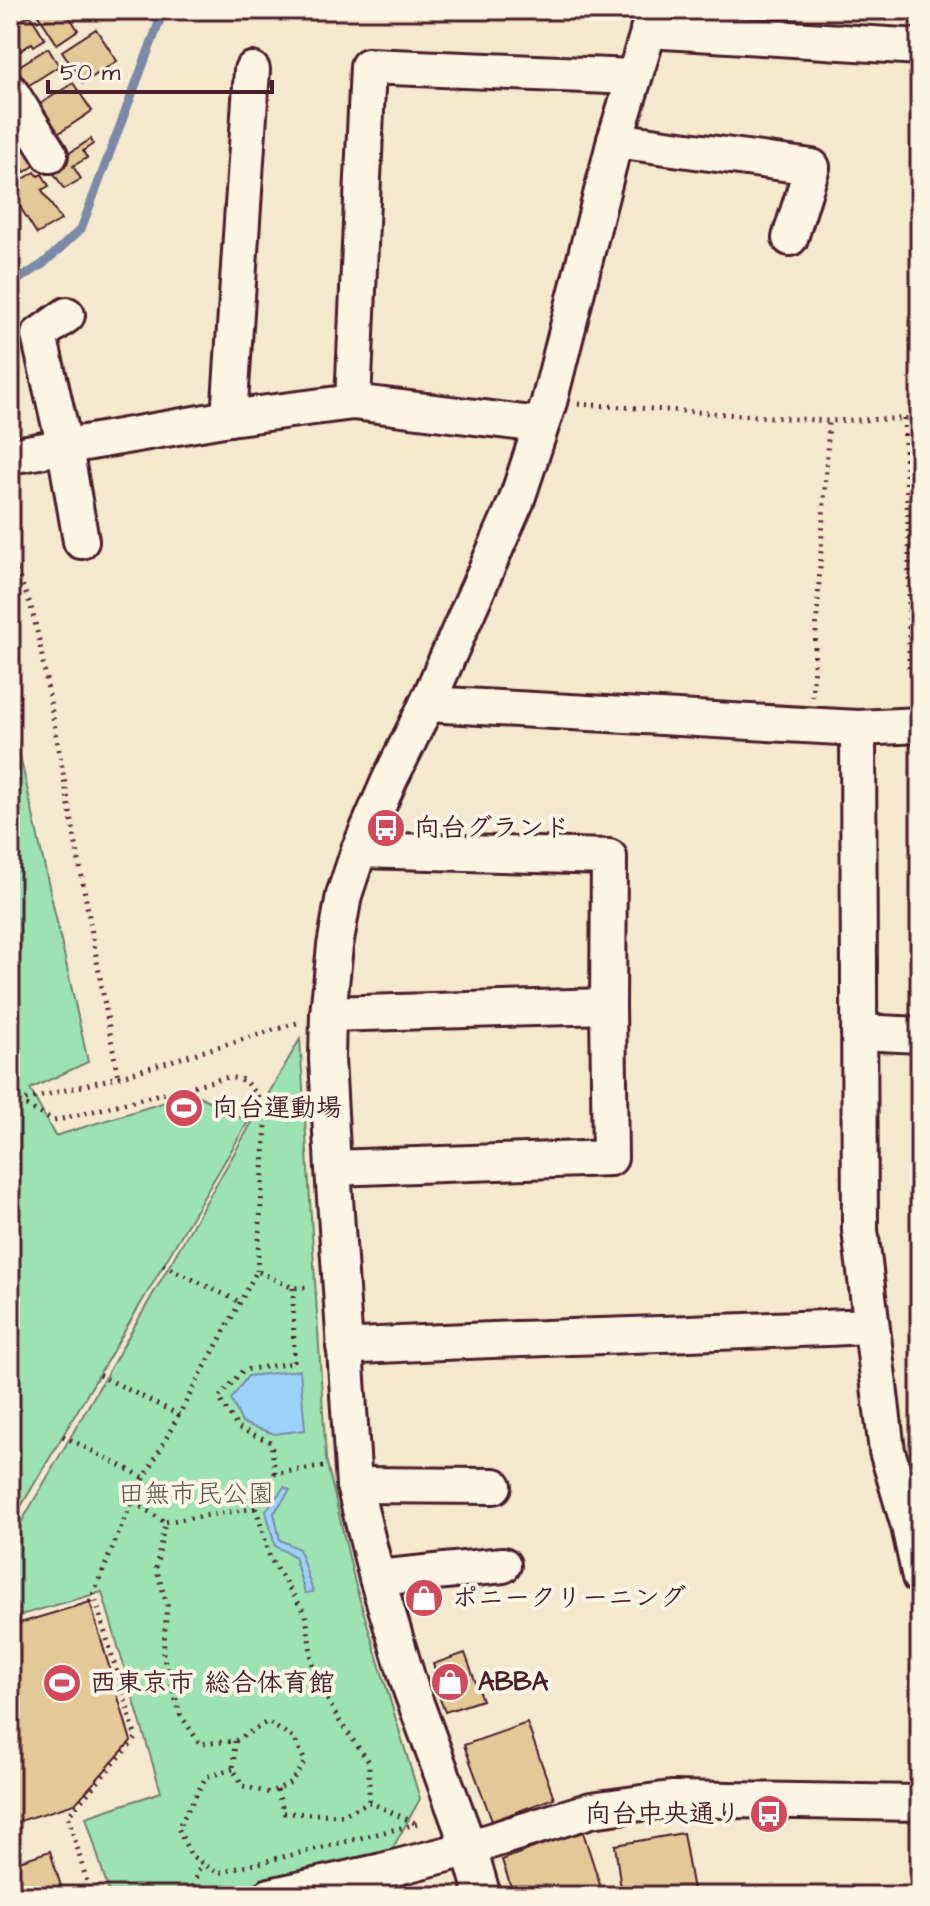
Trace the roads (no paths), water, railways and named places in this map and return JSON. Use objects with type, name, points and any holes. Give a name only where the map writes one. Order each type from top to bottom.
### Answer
[{"type":"street","points":[[483,1896],[469,1848],[411,1690],[377,1578],[353,1475],[327,1059],[335,946],[344,895],[359,850],[389,781],[427,704],[516,502],[545,414],[615,140],[652,20],[920,47]]},
{"type":"street","points":[[353,402],[368,66],[634,77]]},
{"type":"street","points":[[229,418],[252,70]]},
{"type":"street","points":[[10,91],[50,155]]},
{"type":"street","points":[[615,140],[812,167],[790,238]]},
{"type":"street","points":[[67,315],[39,335],[65,448],[81,541]]},
{"type":"street","points":[[10,456],[229,418],[353,402],[545,414]]},
{"type":"street","points":[[427,704],[858,728],[920,725]]},
{"type":"street","points":[[858,728],[860,1230],[887,1451],[914,1527],[920,1577]]},
{"type":"street","points":[[333,1168],[610,1158],[609,857],[359,850]]},
{"type":"street","points":[[328,1014],[608,1006]]},
{"type":"street","points":[[859,1032],[920,1035]]},
{"type":"street","points":[[344,1347],[871,1326]]},
{"type":"street","points":[[353,1475],[494,1486]]},
{"type":"street","points":[[377,1578],[503,1565]]},
{"type":"street","points":[[270,1896],[469,1848],[591,1810],[671,1799],[920,1803]]},
{"type":"water","points":[[300,1370],[305,1430],[275,1434],[242,1423],[231,1399],[248,1376]]},
{"type":"water","points":[[284,1487],[290,1490],[274,1513],[280,1540],[299,1549],[313,1592],[305,1593],[294,1556],[275,1546],[266,1511]]},
{"type":"waterway","points":[[10,285],[43,264],[81,229],[166,10]]},
{"type":"place","name":"向台グランド","points":[[386,828]]},
{"type":"place","name":"向台運動場","points":[[184,1108]]},
{"type":"place","name":"ポニークリーニング","points":[[424,1598]]},
{"type":"place","name":"ABBA","points":[[450,1682]]},
{"type":"place","name":"西東京市 総合体育館","points":[[62,1683]]},
{"type":"place","name":"向台中央通り","points":[[769,1814]]},
{"type":"park label","name":"田無市民公園","points":[[196,1494]]}]
